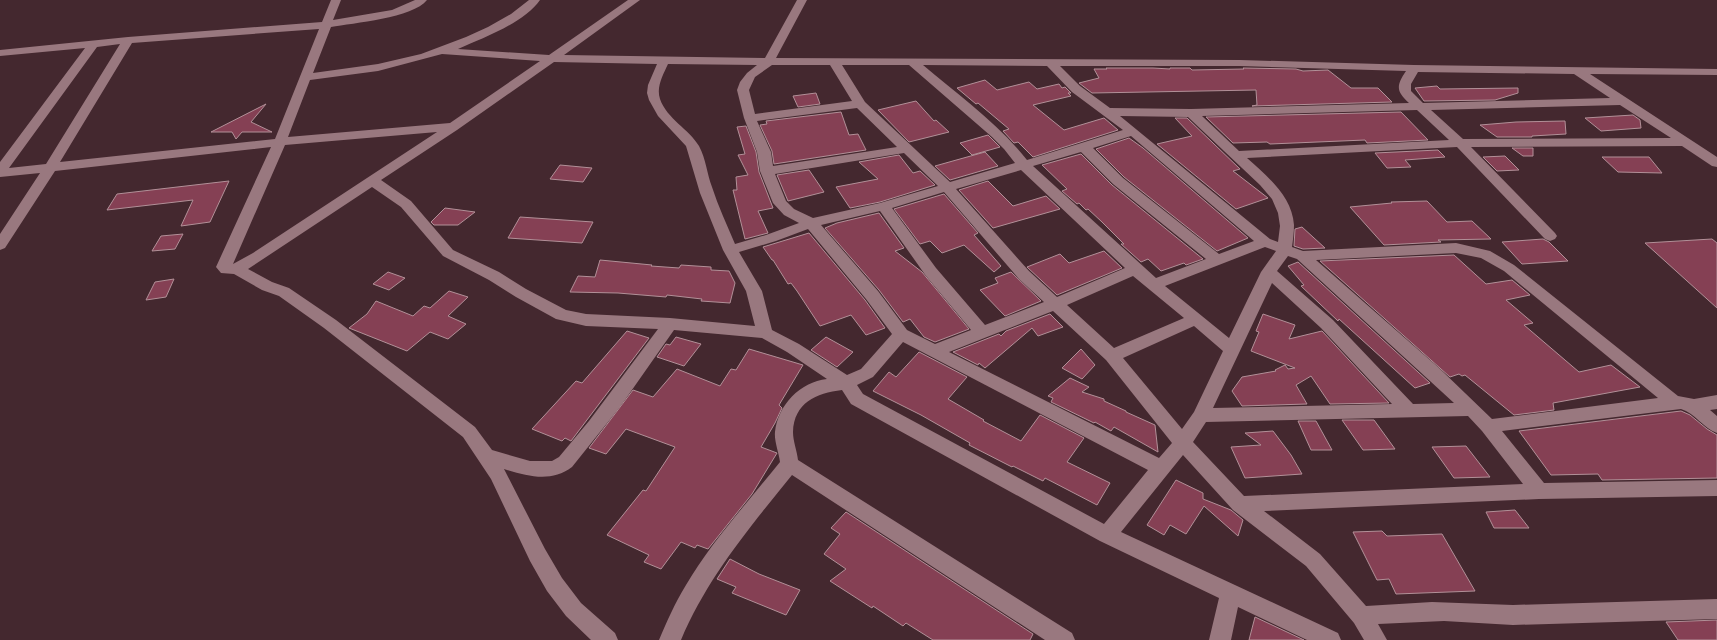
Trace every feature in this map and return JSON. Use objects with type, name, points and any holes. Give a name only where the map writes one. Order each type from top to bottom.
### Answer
[{"type":"street","points":[[336,0],[280,142],[224,267],[229,269],[237,269],[267,286],[284,292],[330,324],[469,432],[486,455],[537,555],[563,597],[582,619],[607,640]]},
{"type":"street","points":[[0,53],[128,40],[326,25],[394,13],[412,6],[422,0]]},
{"type":"street","points":[[305,77],[362,71],[443,51],[480,36],[513,18],[535,0]]},
{"type":"street","points":[[237,269],[453,127],[620,6],[635,0]]},
{"type":"street","points":[[802,0],[768,62],[751,75],[743,90],[750,118],[764,152],[767,171],[780,204],[789,212],[811,223],[872,296],[901,334],[1161,468]]},
{"type":"street","points":[[0,245],[50,168],[128,40]]},
{"type":"street","points":[[0,172],[93,44]]},
{"type":"street","points":[[443,51],[550,58],[664,61],[1240,63],[1414,68],[1717,72]]},
{"type":"street","points":[[664,61],[652,91],[655,101],[665,116],[689,142],[697,158],[705,186],[730,250],[754,291],[765,333]]},
{"type":"street","points":[[834,62],[860,104],[946,186],[1024,275],[1112,356],[1183,443],[1240,504],[1313,560],[1361,616],[1376,640]]},
{"type":"street","points":[[914,63],[1009,146],[1024,165],[1135,269],[1232,349]]},
{"type":"street","points":[[1051,63],[1076,89],[1133,131],[1265,242],[1302,256],[1456,248],[1485,254],[1509,268],[1674,402]]},
{"type":"street","points":[[1414,68],[1404,85],[1403,90],[1420,108],[1460,144],[1550,236]]},
{"type":"street","points":[[1576,70],[1717,163]]},
{"type":"street","points":[[1108,112],[1191,113],[1420,108],[1625,101]]},
{"type":"street","points":[[750,118],[860,104]]},
{"type":"street","points":[[1107,536],[1161,468],[1183,443],[1201,415],[1269,272],[1284,250],[1287,226],[1285,213],[1278,198],[1265,182],[1191,113]]},
{"type":"street","points":[[0,172],[50,168],[280,142],[453,127]]},
{"type":"street","points":[[730,250],[811,223],[883,206],[946,186],[1024,165],[1133,131]]},
{"type":"street","points":[[1235,155],[1460,144],[1685,142]]},
{"type":"street","points":[[1084,147],[1118,181],[1218,261]]},
{"type":"street","points":[[767,171],[907,149]]},
{"type":"street","points":[[372,180],[406,204],[448,252],[494,276],[521,293],[562,315],[601,321],[670,324],[765,333],[793,348],[846,383],[857,399],[1107,536],[1330,640]]},
{"type":"street","points":[[883,206],[931,272],[982,332]]},
{"type":"street","points":[[1153,285],[1265,242]]},
{"type":"street","points":[[1302,256],[1432,371],[1472,410],[1488,426],[1539,491]]},
{"type":"street","points":[[934,351],[1055,304],[1135,269]]},
{"type":"street","points":[[1269,272],[1327,324],[1409,411]]},
{"type":"street","points":[[1112,356],[1195,319]]},
{"type":"street","points":[[486,455],[515,465],[543,470],[559,468],[570,457],[599,421],[670,324]]},
{"type":"street","points":[[901,334],[866,373],[846,383],[821,386],[807,393],[797,401],[788,415],[784,433],[790,464],[1064,640]]},
{"type":"street","points":[[1488,426],[1674,402],[1681,402],[1694,406],[1717,426]]},
{"type":"street","points":[[1694,406],[1717,402]]},
{"type":"street","points":[[1201,415],[1472,410]]},
{"type":"street","points":[[670,640],[693,593],[722,548],[790,464]]},
{"type":"street","points":[[1240,504],[1539,491],[1717,488]]},
{"type":"street","points":[[1220,640],[1230,594]]},
{"type":"street","points":[[1361,616],[1407,612],[1454,612],[1511,615],[1606,613],[1650,609],[1717,609]]},
{"type":"building","points":[[1106,68],[1190,68],[1192,70],[1244,69],[1243,68],[1296,69],[1303,71],[1328,70],[1351,88],[1378,88],[1392,102],[1252,106],[1257,105],[1256,90],[1092,93],[1079,83],[1099,78],[1094,69],[1107,69]]},
{"type":"building","points":[[985,80],[997,90],[1029,82],[1037,89],[1059,84],[1062,88],[1065,87],[1071,93],[1068,93],[1071,96],[1033,105],[1064,130],[1104,118],[1118,130],[1033,157],[1018,142],[1014,143],[1003,131],[1009,129],[978,103],[976,104],[957,88]]},
{"type":"building","points":[[1437,86],[1440,89],[1518,88],[1518,93],[1495,100],[1424,101],[1415,88]]},
{"type":"building","points":[[816,93],[820,104],[798,107],[793,96]]},
{"type":"building","points":[[916,101],[934,121],[936,120],[949,132],[909,142],[878,110]]},
{"type":"building","points":[[266,104],[251,122],[272,132],[242,132],[236,139],[232,132],[211,132]]},
{"type":"building","points":[[841,112],[849,135],[858,134],[866,150],[774,164],[772,151],[760,125],[767,124],[766,121]]},
{"type":"building","points":[[1401,112],[1428,140],[1367,143],[1365,140],[1270,144],[1267,142],[1233,143],[1206,117]]},
{"type":"building","points":[[1633,115],[1640,120],[1641,128],[1601,131],[1585,118]]},
{"type":"building","points":[[1175,118],[1187,118],[1240,169],[1233,171],[1268,198],[1236,209],[1157,144],[1192,136]]},
{"type":"building","points":[[1565,121],[1566,134],[1532,137],[1497,137],[1480,125],[1516,122]]},
{"type":"building","points":[[746,126],[756,152],[759,172],[773,208],[758,211],[768,233],[745,239],[733,190],[737,190],[736,177],[748,175],[738,155],[745,154],[737,127]]},
{"type":"building","points":[[988,135],[1000,147],[972,155],[960,143]]},
{"type":"building","points":[[1129,138],[1143,148],[1248,238],[1217,251],[1124,177],[1096,149]]},
{"type":"building","points":[[1512,148],[1533,148],[1533,156],[1523,156]]},
{"type":"building","points":[[1438,150],[1445,157],[1405,160],[1411,167],[1387,168],[1375,153]]},
{"type":"building","points":[[985,152],[998,166],[950,180],[935,166]]},
{"type":"building","points":[[1081,154],[1112,185],[1203,259],[1186,265],[1184,263],[1161,271],[1148,259],[1141,262],[1121,244],[1124,244],[1088,209],[1086,210],[1079,203],[1077,204],[1062,191],[1067,189],[1042,165]]},
{"type":"building","points":[[899,155],[913,173],[920,171],[935,185],[880,202],[850,208],[836,187],[878,179],[859,162]]},
{"type":"building","points":[[1505,156],[1519,170],[1497,171],[1483,157]]},
{"type":"building","points":[[1602,157],[1649,157],[1662,173],[1618,172]]},
{"type":"building","points":[[560,165],[592,168],[583,182],[550,179]]},
{"type":"building","points":[[809,170],[824,192],[788,201],[777,175]]},
{"type":"building","points":[[229,181],[210,222],[181,226],[193,200],[107,210],[117,194]]},
{"type":"building","points":[[988,181],[1013,206],[1046,196],[1060,209],[993,228],[959,190]]},
{"type":"building","points":[[944,194],[978,233],[974,235],[1001,266],[994,272],[964,245],[942,253],[930,241],[920,244],[894,209]]},
{"type":"building","points":[[1427,201],[1447,222],[1472,221],[1491,239],[1438,240],[1441,242],[1384,245],[1350,207],[1392,203],[1391,202]]},
{"type":"building","points":[[445,208],[475,212],[458,225],[434,225],[431,222]]},
{"type":"building","points":[[879,213],[904,248],[895,251],[922,272],[969,329],[935,342],[924,337],[910,319],[903,322],[879,290],[825,228],[837,223]]},
{"type":"building","points":[[520,217],[593,222],[582,243],[508,238]]},
{"type":"building","points":[[1302,227],[1325,248],[1303,249],[1294,246],[1295,229]]},
{"type":"building","points":[[809,233],[865,300],[885,328],[866,335],[851,315],[820,326],[797,291],[791,283],[788,284],[763,247]]},
{"type":"building","points":[[183,234],[175,249],[152,251],[161,236]]},
{"type":"building","points":[[1543,239],[1549,242],[1568,261],[1522,264],[1502,242]]},
{"type":"building","points":[[1712,239],[1717,243],[1717,308],[1645,243]]},
{"type":"building","points":[[1104,251],[1122,268],[1057,295],[1027,267],[1060,254],[1069,263]]},
{"type":"building","points":[[1454,255],[1486,284],[1512,280],[1530,295],[1506,300],[1533,323],[1524,325],[1579,372],[1611,365],[1640,387],[1553,403],[1554,410],[1514,415],[1465,375],[1462,376],[1459,374],[1450,377],[1320,261]]},
{"type":"building","points":[[600,260],[679,268],[681,265],[711,267],[711,270],[729,271],[735,283],[730,303],[701,301],[702,299],[667,295],[666,297],[618,293],[570,292],[578,276],[595,277]]},
{"type":"building","points":[[1298,262],[1430,383],[1415,388],[1339,319],[1338,321],[1301,286],[1304,285],[1288,266]]},
{"type":"building","points":[[388,272],[405,278],[389,290],[373,284]]},
{"type":"building","points":[[1011,272],[1041,301],[1005,316],[980,290],[998,283],[995,278]]},
{"type":"building","points":[[174,279],[166,297],[146,300],[155,282]]},
{"type":"building","points":[[449,291],[468,297],[448,316],[466,324],[448,339],[430,332],[407,351],[349,328],[367,314],[376,301],[413,316],[424,306],[430,308]]},
{"type":"building","points":[[1050,314],[1063,327],[1038,336],[1032,328],[985,368],[979,363],[978,365],[953,352],[999,334],[1001,336],[1006,331]]},
{"type":"building","points":[[1263,314],[1295,325],[1289,339],[1322,331],[1389,403],[1330,404],[1311,376],[1296,385],[1307,404],[1242,406],[1232,391],[1242,377],[1276,371],[1275,370],[1285,365],[1288,369],[1295,368],[1251,351],[1259,332],[1256,331]]},
{"type":"building","points":[[627,331],[649,338],[571,441],[565,438],[562,441],[532,429],[576,381],[582,383]]},
{"type":"building","points":[[676,337],[701,344],[684,366],[657,357],[666,344],[670,345]]},
{"type":"building","points":[[826,337],[853,352],[837,367],[811,350]]},
{"type":"building","points":[[749,349],[803,365],[779,405],[782,408],[761,447],[777,453],[752,494],[708,549],[697,545],[695,548],[681,542],[661,569],[644,562],[649,555],[607,535],[643,490],[646,491],[675,447],[626,429],[606,454],[589,448],[633,390],[653,397],[677,369],[720,386],[731,369],[736,370]]},
{"type":"building","points":[[1081,349],[1095,365],[1082,379],[1062,368]]},
{"type":"building","points":[[919,352],[967,377],[948,399],[984,420],[983,421],[1021,441],[1040,415],[1084,438],[1067,462],[1110,483],[1097,505],[1045,478],[1043,481],[1013,466],[1012,467],[969,445],[970,443],[921,415],[873,391],[889,372],[896,377]]},
{"type":"building","points":[[1070,378],[1089,387],[1082,392],[1104,399],[1104,401],[1155,425],[1158,452],[1114,427],[1111,431],[1051,402],[1053,398],[1048,396]]},
{"type":"building","points":[[1681,411],[1690,415],[1717,435],[1717,478],[1602,480],[1598,474],[1551,475],[1519,431]]},
{"type":"building","points":[[1342,420],[1374,420],[1395,449],[1363,450]]},
{"type":"building","points":[[1298,421],[1316,421],[1332,450],[1311,450]]},
{"type":"building","points":[[1273,431],[1291,455],[1302,474],[1245,478],[1231,447],[1261,445],[1245,433]]},
{"type":"building","points":[[1466,446],[1490,477],[1454,478],[1432,447]]},
{"type":"building","points":[[1176,480],[1203,493],[1203,499],[1231,510],[1243,520],[1238,536],[1204,506],[1186,534],[1170,525],[1164,535],[1147,525]]},
{"type":"building","points":[[1515,510],[1529,528],[1494,528],[1486,512]]},
{"type":"building","points":[[846,512],[1033,634],[1030,640],[933,640],[906,623],[903,626],[873,606],[872,608],[830,581],[846,569],[824,554],[840,534],[831,528]]},
{"type":"building","points":[[1382,531],[1387,536],[1442,534],[1475,591],[1396,594],[1389,579],[1377,580],[1353,532]]},
{"type":"building","points":[[730,559],[759,574],[800,590],[786,615],[732,593],[736,587],[717,579]]},
{"type":"building","points":[[1255,617],[1304,640],[1249,640]]},
{"type":"building","points":[[1717,620],[1717,640],[1678,640],[1666,622]]}]
